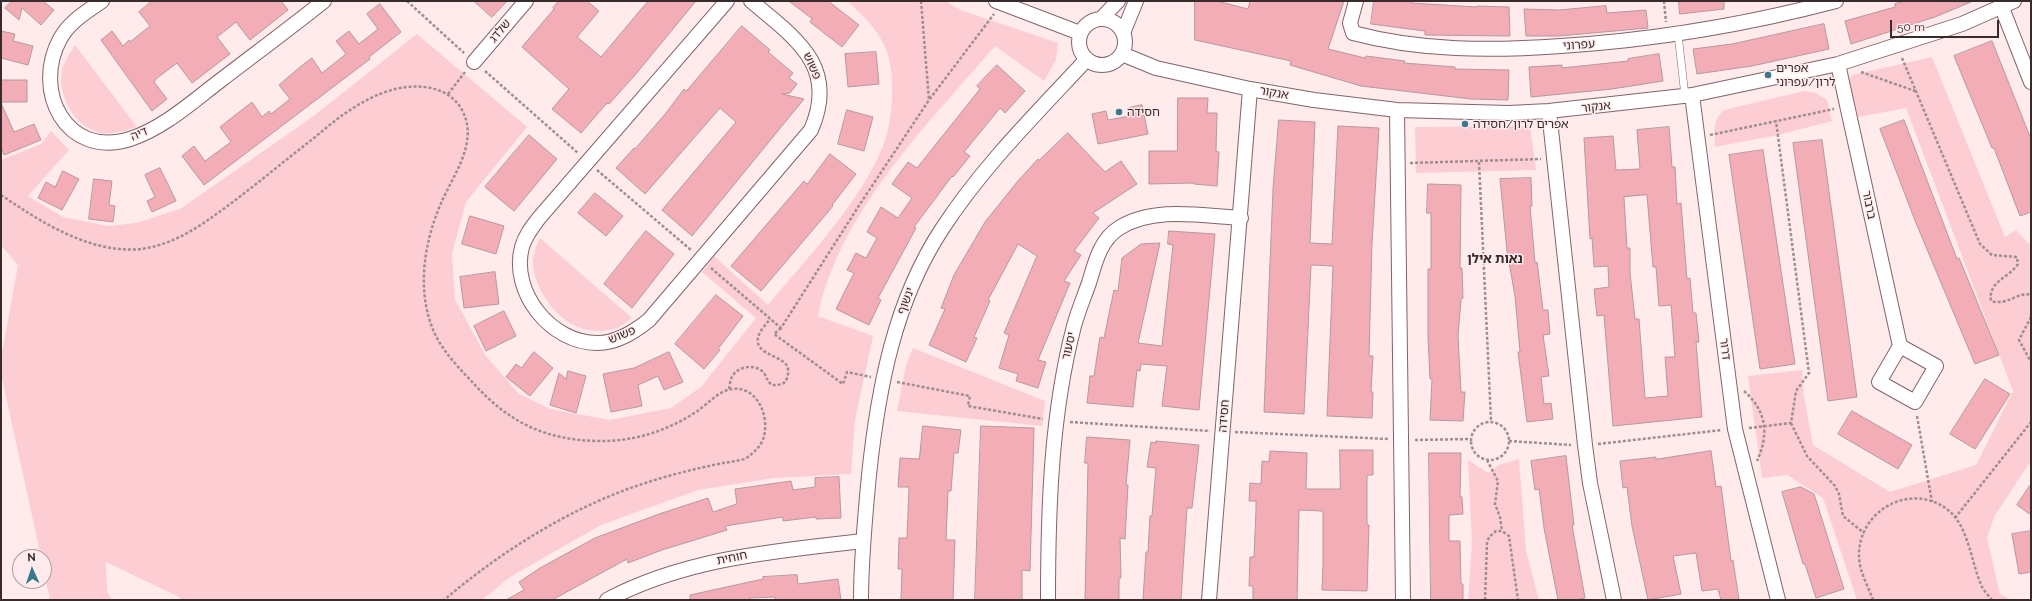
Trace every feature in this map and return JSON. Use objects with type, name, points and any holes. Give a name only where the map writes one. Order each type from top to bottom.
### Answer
[{"type":"street","name":"דיה","points":[[102,1],[75,20],[60,39],[53,55],[49,71],[50,86],[59,114],[68,127],[79,136],[98,142],[114,142],[130,139],[173,116],[324,1]]},
{"type":"street","name":"שלדג","points":[[474,62],[526,1]]},
{"type":"street","name":"פשוש","points":[[727,1],[539,218],[528,233],[522,246],[520,273],[528,297],[534,308],[556,330],[572,339],[597,343],[612,341],[625,336],[649,320],[811,130],[818,107],[820,85],[816,69],[808,53],[797,40],[752,1]]},
{"type":"street","points":[[1101,19],[1114,22],[1123,33],[1125,40],[1122,54],[1112,63],[1105,65],[1099,65],[1087,59],[1079,47],[1080,33],[1088,23],[1101,19],[1118,1]]},
{"type":"street","points":[[1123,33],[1136,1]]},
{"type":"street","name":"עפרוני","points":[[1356,1],[1350,23],[1352,32],[1418,45],[1514,49],[1591,44],[1673,35],[1780,16],[1836,1]]},
{"type":"street","points":[[999,2],[1080,33]]},
{"type":"street","points":[[2005,3],[2031,82]]},
{"type":"street","name":"אנקור","points":[[1122,54],[1156,68],[1250,89],[1314,100],[1397,110],[1509,114],[1549,111],[1688,95],[1838,64],[1896,46],[2005,3]]},
{"type":"street","name":"ינשוף","points":[[861,600],[863,541],[874,422],[892,344],[914,281],[927,253],[942,228],[982,173],[1003,148],[1087,59]]},
{"type":"street","name":"ברבור","points":[[1838,64],[1900,346]]},
{"type":"street","name":"חסידה","points":[[1209,600],[1241,218],[1250,89]]},
{"type":"street","name":"דרור","points":[[1688,95],[1698,137],[1735,429],[1778,600]]},
{"type":"street","points":[[1397,110],[1403,600]]},
{"type":"street","points":[[1549,111],[1590,483],[1614,600]]},
{"type":"street","name":"יסעור","points":[[1048,600],[1051,482],[1061,389],[1074,324],[1100,250],[1109,237],[1119,228],[1134,221],[1151,217],[1173,214],[1241,218]]},
{"type":"street","points":[[1900,346],[1936,366],[1915,402],[1879,382],[1900,346]]},
{"type":"street","name":"חוחית","points":[[607,600],[640,585],[711,562],[759,553],[863,541]]},
{"type":"lane","points":[[1673,35],[1688,95]]},
{"type":"path","points":[[407,1],[474,62],[781,328]]},
{"type":"path","points":[[920,1],[929,100]]},
{"type":"path","points":[[1664,1],[1673,35]]},
{"type":"path","points":[[999,2],[929,100],[860,204],[781,328],[774,334],[843,384],[847,372],[970,396],[968,406],[1058,421],[1223,432],[1401,440],[1470,439]]},
{"type":"path","points":[[1896,46],[1980,244],[1992,255],[2017,257],[2018,264],[2012,273],[1992,286],[1990,294],[1991,301],[2000,304],[2026,294],[2031,295]]},
{"type":"path","points":[[448,94],[474,62]]},
{"type":"path","points":[[1859,71],[1915,91]]},
{"type":"path","points":[[1,195],[65,233],[94,244],[121,250],[144,248],[181,237],[206,222],[338,118],[364,101],[382,93],[403,87],[433,88],[448,94],[462,109],[466,122],[468,138],[462,161],[432,225],[427,248],[423,282],[425,298],[433,330],[442,346],[490,402],[515,420],[548,435],[581,441],[609,441],[636,438],[678,423],[729,389],[738,389],[748,392],[760,403],[766,425],[764,441],[756,451],[745,459],[669,476],[624,491],[583,510],[540,532],[502,556],[444,600]]},
{"type":"path","points":[[1698,137],[1848,107]]},
{"type":"path","points":[[1776,121],[1809,373],[1796,391],[1791,423],[1807,456],[1835,486],[1839,494],[1843,516],[1864,533]]},
{"type":"path","points":[[1398,164],[1554,159]]},
{"type":"path","points":[[1479,162],[1491,421]]},
{"type":"path","points":[[2031,317],[2019,340],[2031,362]]},
{"type":"path","points":[[729,389],[732,376],[740,369],[748,367],[756,367],[764,373],[767,381],[772,386],[780,385],[786,381],[789,374],[786,365],[781,359],[762,351],[758,343],[759,334],[770,319]]},
{"type":"path","points":[[1728,377],[1747,393],[1758,409],[1765,426],[1764,446],[1747,478]]},
{"type":"path","points":[[1915,402],[1932,502]]},
{"type":"path","points":[[1487,460],[1499,458],[1504,454],[1510,441],[1506,429],[1501,424],[1491,421],[1481,423],[1476,427],[1470,439],[1472,448],[1476,454],[1487,460],[1498,481],[1495,504],[1500,517],[1502,531]]},
{"type":"path","points":[[1955,518],[2031,422]]},
{"type":"path","points":[[1510,441],[1585,445],[1791,423]]},
{"type":"path","points":[[1873,600],[1862,571],[1859,557],[1861,540],[1864,533],[1868,524],[1881,509],[1898,501],[1917,498],[1938,503],[1950,511],[1961,526],[1980,584],[1992,600]]},
{"type":"path","points":[[1485,600],[1487,543],[1489,537],[1496,531],[1502,531],[1509,536],[1518,600]]},
{"type":"shaded area","points":[[847,1],[947,1],[963,11],[1058,43],[1056,60],[1044,81],[995,46],[942,106],[889,171],[865,206],[845,241],[829,278],[818,316],[873,336],[855,420],[851,474],[774,478],[698,490],[601,525],[510,577],[482,600],[181,600],[179,597],[106,562],[107,591],[112,600],[50,600],[48,589],[52,589],[52,549],[39,549],[1,374],[1,358],[18,265],[1,245],[1,160],[41,144],[51,131],[69,150],[28,196],[63,217],[108,226],[136,223],[180,209],[311,118],[417,34],[527,127],[466,202],[452,254],[455,299],[485,355],[519,394],[550,409],[610,420],[671,408],[701,387],[756,318],[702,272],[714,256],[768,305],[845,212],[871,172],[885,140],[891,114],[892,85],[889,58],[885,47],[878,34],[864,17]]},
{"type":"shaded area","points":[[75,45],[137,127],[115,133],[101,133],[91,130],[75,117],[65,99],[61,79],[63,66]]},
{"type":"shaded area","points":[[1932,57],[2005,237],[2016,230],[2031,246],[2031,464],[2028,465],[1994,517],[1987,538],[2000,594],[2011,600],[1857,600],[1823,498],[1787,475],[1762,478],[1748,376],[1802,370],[1804,396],[1813,445],[1890,492],[1976,465],[2013,391],[1906,108],[1858,117],[1849,80],[1852,75]]},
{"type":"shaded area","points":[[1804,91],[1816,93],[1827,100],[1832,121],[1778,135],[1715,147],[1715,123],[1724,110]]},
{"type":"shaded area","points":[[1530,126],[1536,170],[1416,173],[1415,127]]},
{"type":"shaded area","points":[[540,238],[632,318],[617,328],[605,331],[584,329],[574,326],[566,320],[550,305],[537,282],[534,273],[533,258]]},
{"type":"shaded area","points":[[913,348],[1045,401],[1042,426],[897,411],[906,365]]},
{"type":"shaded area","points":[[1519,459],[1526,550],[1539,600],[1468,600],[1472,543],[1468,460],[1488,473],[1499,465]]},
{"type":"building","points":[[12,1],[43,1],[54,10],[41,25],[22,8],[19,20],[5,8]]},
{"type":"building","points":[[152,1],[281,1],[288,10],[250,40],[236,22],[217,37],[230,54],[192,83],[177,63],[154,82],[167,99],[152,111],[101,40],[112,31],[123,46],[129,40],[130,42],[150,26],[139,12]]},
{"type":"building","points":[[474,1],[507,1],[492,17]]},
{"type":"building","points":[[559,1],[587,1],[599,11],[577,37],[601,57],[648,1],[696,1],[635,75],[609,104],[607,103],[581,133],[552,109],[569,89],[522,47]]},
{"type":"building","points":[[789,1],[828,1],[859,25],[842,47],[810,22],[812,19]]},
{"type":"building","points":[[1195,1],[1217,1],[1248,9],[1250,1],[1344,1],[1328,49],[1365,58],[1366,56],[1405,61],[1404,63],[1455,67],[1455,69],[1509,70],[1508,100],[1471,99],[1361,86],[1290,65],[1291,61],[1195,40]]},
{"type":"building","points":[[1374,1],[1412,1],[1411,3],[1477,7],[1509,7],[1510,36],[1425,35],[1425,31],[1371,24]]},
{"type":"building","points":[[1679,1],[1724,1],[1724,9],[1680,14]]},
{"type":"building","points":[[1905,1],[1971,2],[1935,17],[1851,44],[1845,21],[1895,7],[1895,4]]},
{"type":"building","points":[[380,4],[401,32],[369,57],[370,59],[204,185],[182,156],[194,146],[205,161],[231,142],[220,127],[252,102],[262,117],[269,111],[271,114],[290,99],[279,85],[300,67],[312,58],[322,73],[346,54],[336,41],[349,31],[359,44],[378,29],[367,14]]},
{"type":"building","points":[[1606,6],[1607,13],[1646,10],[1648,28],[1559,36],[1526,36],[1524,9],[1559,10]]},
{"type":"building","points":[[1824,24],[1829,49],[1752,66],[1697,74],[1693,49],[1732,44]]},
{"type":"building","points":[[742,26],[770,50],[768,52],[793,73],[789,78],[797,84],[790,93],[782,94],[804,99],[692,236],[662,210],[736,122],[720,108],[645,194],[616,168],[634,148],[635,149],[666,113],[684,89],[686,91]]},
{"type":"building","points":[[1,31],[15,34],[13,41],[33,46],[28,65],[1,58]]},
{"type":"building","points":[[1992,41],[2031,139],[2031,212],[2020,216],[1994,148],[1992,148],[1954,56]]},
{"type":"building","points":[[876,52],[879,84],[848,87],[845,54]]},
{"type":"building","points":[[1659,54],[1663,81],[1612,89],[1531,97],[1529,67],[1562,65],[1562,68],[1628,61],[1628,59]]},
{"type":"building","points":[[997,65],[1025,91],[1005,113],[1000,108],[964,152],[970,156],[953,177],[952,176],[914,227],[916,228],[878,298],[881,300],[869,325],[836,309],[854,273],[847,270],[856,253],[866,258],[877,238],[867,232],[881,207],[898,218],[912,198],[892,184],[908,162],[917,168],[980,89],[977,86]]},
{"type":"building","points":[[1,80],[27,80],[27,102],[1,102]]},
{"type":"building","points":[[1178,98],[1208,98],[1207,113],[1217,113],[1216,151],[1219,152],[1217,186],[1194,183],[1149,184],[1149,151],[1177,151]]},
{"type":"building","points":[[1,103],[14,132],[34,124],[41,140],[4,155],[1,148]]},
{"type":"building","points":[[1142,105],[1148,134],[1098,144],[1092,114],[1106,111],[1108,120],[1130,116],[1129,108]]},
{"type":"building","points":[[847,110],[873,117],[864,151],[838,144]]},
{"type":"building","points":[[1279,120],[1315,122],[1310,243],[1332,244],[1338,126],[1379,128],[1372,243],[1369,356],[1373,356],[1371,392],[1373,392],[1372,418],[1327,416],[1333,266],[1311,265],[1304,414],[1264,412],[1273,189]]},
{"type":"building","points":[[1904,120],[1957,259],[1959,258],[1999,355],[1975,364],[1916,223],[1880,129]]},
{"type":"building","points":[[1669,127],[1672,167],[1675,167],[1677,204],[1681,203],[1687,279],[1690,278],[1693,313],[1696,313],[1699,342],[1696,342],[1702,417],[1613,426],[1604,315],[1597,316],[1594,289],[1609,287],[1608,266],[1594,267],[1592,238],[1590,239],[1584,138],[1613,136],[1616,170],[1640,169],[1637,130]],"holes":[[[1647,195],[1653,267],[1656,267],[1659,306],[1671,305],[1675,357],[1665,357],[1668,396],[1645,398],[1639,319],[1635,319],[1630,273],[1630,248],[1627,248],[1624,197]]]},
{"type":"building","points":[[1068,133],[1105,172],[1121,161],[1137,184],[1093,213],[1099,218],[1074,251],[1081,255],[1064,281],[1070,283],[1038,360],[1046,362],[1038,388],[1016,381],[1018,374],[999,368],[1009,335],[1004,333],[1037,256],[1018,244],[988,300],[990,301],[974,337],[977,338],[966,362],[929,345],[945,309],[941,308],[954,275],[985,222],[1017,182],[1038,159],[1039,160]]},
{"type":"building","points":[[529,135],[557,159],[514,211],[485,187]]},
{"type":"building","points":[[1822,140],[1857,397],[1828,401],[1793,143]]},
{"type":"building","points":[[1763,150],[1795,364],[1760,369],[1729,155]]},
{"type":"building","points":[[830,154],[856,174],[832,205],[833,206],[761,291],[731,266],[804,181],[807,184]]},
{"type":"building","points":[[160,168],[176,201],[152,212],[147,201],[155,197],[145,175]]},
{"type":"building","points":[[63,171],[79,179],[62,210],[38,198],[46,182],[55,187]]},
{"type":"building","points":[[1531,178],[1532,206],[1530,206],[1535,263],[1537,262],[1543,310],[1548,310],[1550,334],[1543,335],[1549,376],[1541,377],[1544,404],[1551,403],[1553,419],[1527,422],[1518,352],[1520,352],[1515,296],[1507,251],[1500,179]]},
{"type":"building","points":[[94,179],[112,181],[109,205],[115,206],[113,222],[89,219]]},
{"type":"building","points":[[1428,184],[1461,185],[1460,268],[1462,268],[1463,298],[1461,299],[1458,336],[1461,392],[1465,392],[1463,421],[1430,420],[1432,379],[1430,379],[1428,336],[1428,269],[1431,269],[1431,213],[1427,213]]},
{"type":"building","points":[[595,193],[623,216],[606,236],[578,213]]},
{"type":"building","points":[[470,216],[504,226],[496,254],[462,244]]},
{"type":"building","points":[[646,231],[674,254],[632,308],[604,284]]},
{"type":"building","points":[[1169,231],[1215,234],[1199,410],[1162,406],[1167,366],[1141,364],[1140,371],[1137,370],[1133,407],[1087,403],[1090,376],[1094,376],[1100,337],[1104,338],[1114,290],[1118,291],[1122,258],[1141,244],[1160,243],[1138,343],[1162,346],[1173,245],[1168,244]]},
{"type":"building","points":[[495,272],[499,304],[464,308],[460,277]]},
{"type":"building","points":[[716,295],[743,316],[718,349],[720,350],[704,369],[675,344]]},
{"type":"building","points":[[504,311],[516,336],[486,351],[474,326]]},
{"type":"building","points":[[534,352],[553,368],[530,396],[506,377],[516,364],[521,368]]},
{"type":"building","points":[[669,352],[683,382],[664,390],[658,376],[638,385],[642,406],[611,412],[603,374],[634,368]]},
{"type":"building","points":[[568,371],[586,376],[576,413],[550,405],[559,373],[566,379]]},
{"type":"building","points":[[1985,379],[2010,394],[1975,449],[1950,434]]},
{"type":"building","points":[[1852,411],[1912,445],[1898,469],[1838,434]]},
{"type":"building","points":[[923,426],[961,430],[958,453],[954,453],[951,491],[948,491],[946,540],[955,540],[953,600],[901,600],[902,569],[898,569],[899,538],[907,538],[909,487],[898,487],[900,458],[919,459]]},
{"type":"building","points":[[981,426],[1034,428],[1030,571],[1022,570],[1022,600],[975,600]]},
{"type":"building","points":[[1087,437],[1130,440],[1126,485],[1128,485],[1125,539],[1120,538],[1121,578],[1119,578],[1119,600],[1085,600],[1088,463],[1085,463]]},
{"type":"building","points":[[1156,441],[1199,445],[1192,508],[1187,508],[1181,600],[1143,600],[1146,552],[1148,552],[1150,516],[1152,516],[1156,468],[1147,467],[1151,442],[1156,443]]},
{"type":"building","points":[[1340,450],[1373,450],[1373,475],[1367,475],[1367,525],[1369,525],[1367,591],[1322,590],[1323,511],[1299,510],[1297,600],[1253,600],[1253,586],[1249,586],[1250,557],[1254,557],[1256,501],[1249,501],[1250,483],[1261,484],[1262,461],[1269,462],[1270,451],[1307,453],[1306,489],[1340,489]]},
{"type":"building","points":[[1711,451],[1716,487],[1721,486],[1731,561],[1733,560],[1739,600],[1721,600],[1718,589],[1702,591],[1696,553],[1673,556],[1681,594],[1648,600],[1632,526],[1627,487],[1623,488],[1620,461],[1656,457],[1656,459]]},
{"type":"building","points":[[1429,453],[1461,453],[1460,497],[1462,497],[1463,514],[1449,515],[1449,541],[1460,541],[1463,600],[1431,600]]},
{"type":"building","points":[[1566,456],[1574,525],[1572,525],[1585,598],[1575,600],[1558,600],[1544,528],[1539,489],[1535,490],[1531,461]]},
{"type":"building","points":[[839,477],[841,518],[816,519],[816,517],[783,521],[783,517],[725,526],[727,530],[662,550],[628,563],[627,559],[552,600],[506,600],[524,590],[519,582],[540,568],[595,538],[659,514],[708,498],[713,512],[737,504],[735,489],[791,481],[793,490],[815,487],[815,478]]},
{"type":"building","points":[[2031,484],[2031,515],[2017,505]]},
{"type":"building","points":[[1801,487],[1814,494],[1844,589],[1816,598],[1805,564],[1803,564],[1782,492]]},
{"type":"building","points":[[2031,531],[2031,572],[2019,574],[2012,534]]},
{"type":"building","points":[[797,575],[798,584],[838,579],[841,600],[775,600],[775,597],[749,598],[750,600],[690,600],[690,595],[763,579],[763,577]]},
{"type":"place","name":"אפרים לרון/עפרוני","points":[[1768,75]]},
{"type":"place","name":"חסידה","points":[[1119,112]]},
{"type":"place","name":"אפרים לרון/חסידה","points":[[1465,124]]},
{"type":"district","name":"נאות אילן","points":[[1495,259]]}]
